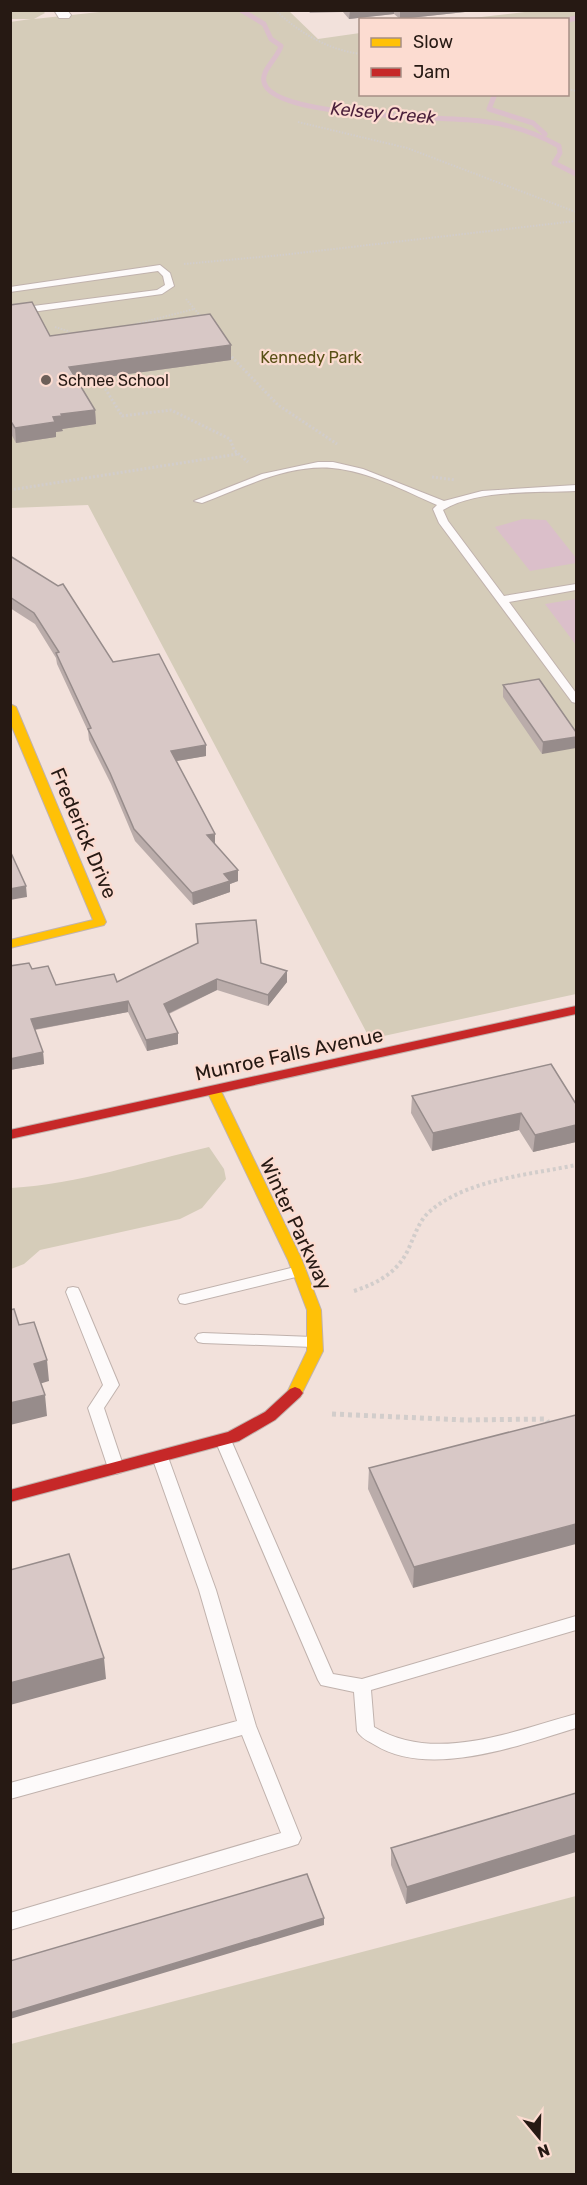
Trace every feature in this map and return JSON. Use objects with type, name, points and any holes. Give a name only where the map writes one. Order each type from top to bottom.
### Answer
[{"type":"street","name":"Frederick Drive","points":[[10,707],[100,922],[10,944]]},
{"type":"street","name":"Munroe Falls Avenue","points":[[10,1135],[576,1010]]},
{"type":"street","name":"Winter Parkway","points":[[10,1496],[224,1440],[270,1416],[297,1391],[315,1351],[314,1310],[299,1271],[214,1090]]},
{"type":"lane","points":[[10,290],[160,268],[167,275],[170,286],[159,292],[10,312]]},
{"type":"lane","points":[[199,501],[292,469],[332,465],[412,489],[443,504]]},
{"type":"lane","points":[[576,488],[464,496],[443,504],[438,509],[443,521],[576,700]]},
{"type":"lane","points":[[502,600],[576,587]]},
{"type":"lane","points":[[185,1299],[299,1271]]},
{"type":"lane","points":[[73,1292],[111,1385],[96,1408],[116,1468]]},
{"type":"lane","points":[[203,1338],[315,1342]]},
{"type":"lane","points":[[224,1440],[327,1680],[362,1686],[576,1623]]},
{"type":"lane","points":[[10,1922],[292,1838],[247,1726],[227,1654],[178,1501],[160,1457]]},
{"type":"lane","points":[[362,1686],[366,1731],[378,1741],[402,1749],[437,1752],[468,1749],[576,1720]]},
{"type":"lane","points":[[10,1791],[247,1726]]},
{"type":"path","points":[[275,10],[312,40],[345,52],[359,54]]},
{"type":"path","points":[[298,122],[407,148],[576,212]]},
{"type":"path","points":[[160,268],[251,260],[424,236],[576,221]]},
{"type":"path","points":[[186,299],[207,325]]},
{"type":"path","points":[[123,327],[195,309]]},
{"type":"path","points":[[46,325],[68,331],[74,340]]},
{"type":"path","points":[[225,349],[268,398],[292,417],[345,448]]},
{"type":"path","points":[[96,374],[122,416],[171,410],[230,439],[238,454],[267,477]]},
{"type":"path","points":[[10,490],[238,454]]},
{"type":"path","points":[[423,474],[456,480]]},
{"type":"path","points":[[354,1291],[382,1280],[404,1259],[417,1229],[428,1213],[447,1199],[495,1183],[576,1164]]},
{"type":"path","points":[[332,1414],[465,1420],[546,1419],[553,1433]]},
{"type":"green space","name":"Kennedy Park","points":[[11,10],[43,11],[45,13],[34,19],[118,10],[289,11],[318,39],[359,33],[359,96],[569,96],[569,18],[473,18],[533,11],[576,11],[576,994],[370,1039],[88,505],[11,508],[10,22],[31,19],[11,19]]},
{"type":"green space","points":[[209,1147],[224,1169],[226,1179],[202,1208],[180,1219],[40,1250],[24,1264],[11,1269],[11,1188],[86,1177]]},
{"type":"green space","points":[[576,1896],[576,2174],[11,2174],[11,2044]]},
{"type":"shaded area","points":[[523,519],[546,520],[576,558],[576,563],[530,571],[495,527]]},
{"type":"shaded area","points":[[576,599],[576,645],[545,604]]},
{"type":"building","name":"Schnee School","points":[[32,302],[50,336],[210,314],[231,345],[69,367],[95,410],[61,414],[62,416],[53,417],[55,422],[15,428],[10,420],[10,305]]},
{"type":"building","points":[[10,556],[58,586],[63,584],[113,662],[159,654],[206,745],[171,751],[215,834],[207,835],[238,870],[224,874],[230,881],[192,893],[134,829],[88,729],[91,728],[56,653],[59,652],[34,613],[10,597]]},
{"type":"building","points":[[539,679],[576,732],[576,737],[543,742],[503,685]]},
{"type":"building","points":[[11,853],[26,886],[10,889]]},
{"type":"building","points":[[256,920],[261,963],[287,971],[268,995],[217,979],[164,1004],[178,1033],[146,1040],[128,1001],[31,1019],[43,1052],[10,1059],[10,966],[29,963],[32,969],[48,966],[56,985],[114,974],[117,982],[198,943],[196,924]]},
{"type":"building","points":[[551,1064],[576,1104],[576,1125],[535,1135],[521,1113],[433,1133],[412,1096]]},
{"type":"building","points":[[14,1309],[19,1325],[34,1322],[47,1360],[34,1364],[45,1395],[10,1403],[10,1310]]},
{"type":"building","points":[[576,1415],[576,1524],[414,1567],[369,1468]]},
{"type":"building","points":[[69,1554],[104,1658],[10,1683],[10,1570]]},
{"type":"building","points":[[576,1793],[576,1835],[407,1887],[391,1848]]},
{"type":"building","points":[[307,1874],[324,1918],[10,2013],[10,1961]]},
{"type":"waterway","name":"Kelsey Creek","points":[[241,10],[264,24],[271,39],[281,46],[267,68],[264,78],[264,82],[274,94],[296,103],[363,114],[501,124],[531,133],[559,146],[560,153],[554,163],[576,174]]},
{"type":"waterway","points":[[569,20],[576,18]]},
{"type":"waterway","points":[[494,96],[489,109],[533,123],[545,134]]},
{"type":"traffic: slow","points":[[10,707],[100,922],[10,944]]},
{"type":"traffic: slow","points":[[214,1091],[295,1260],[314,1310],[315,1351],[295,1393]]},
{"type":"traffic: jam","points":[[10,1135],[576,1010]]},
{"type":"traffic: jam","points":[[10,1496],[233,1437],[270,1416],[295,1393]]},
{"type":"place","name":"Schnee School","points":[[46,380]]}]
